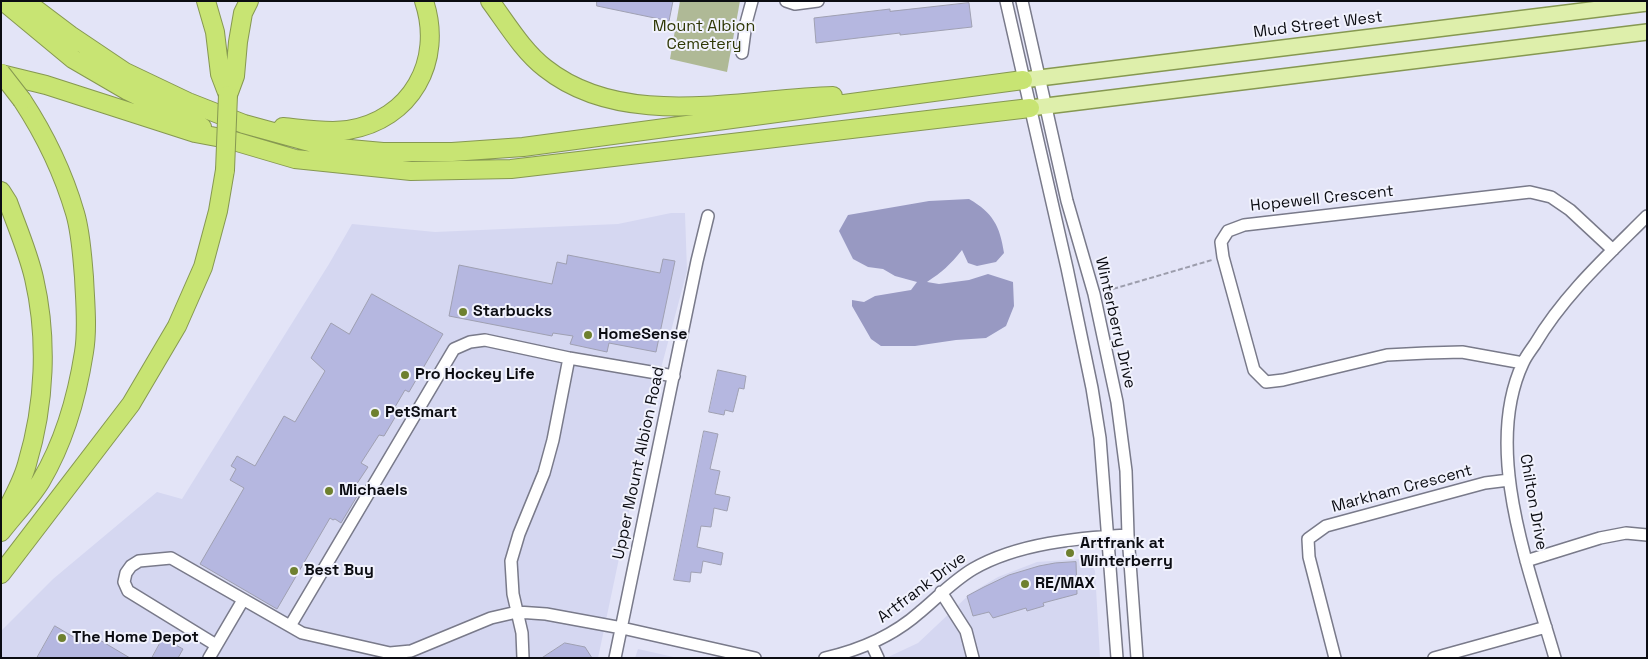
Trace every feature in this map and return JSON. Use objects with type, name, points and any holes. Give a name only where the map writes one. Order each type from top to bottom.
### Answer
[{"type":"highway","points":[[3,1],[73,59],[128,91],[227,139]]},
{"type":"highway","points":[[25,1],[70,35],[125,72],[188,102],[244,124],[328,148],[383,152],[452,152],[523,147],[1032,78]]},
{"type":"highway","points":[[206,1],[215,32],[220,74],[228,96]]},
{"type":"highway","points":[[1,574],[131,404],[177,326],[203,267],[218,211],[225,170],[228,96],[235,76],[243,13],[249,1]]},
{"type":"highway","points":[[244,124],[347,130],[382,119],[395,111],[410,96],[422,75],[429,54],[431,32],[424,1]]},
{"type":"highway","points":[[490,1],[520,42],[545,68],[568,83],[618,101],[652,107],[690,106],[810,96],[926,93]]},
{"type":"highway","points":[[1,73],[46,85],[195,133],[227,139],[295,159],[411,171],[512,169],[1038,107]]},
{"type":"highway","points":[[1,73],[41,129],[55,159],[76,214],[82,251],[86,313],[84,351],[71,413],[54,456],[40,483],[1,532]]},
{"type":"highway","points":[[1,191],[12,212],[34,278],[40,310],[43,363],[38,420],[27,465],[1,521]]},
{"type":"main road","name":"Mud Street West","points":[[1032,78],[1647,3]]},
{"type":"main road","points":[[1038,107],[1647,32]]},
{"type":"street","points":[[742,53],[746,23],[752,1]]},
{"type":"street","points":[[786,1],[795,4],[818,1]]},
{"type":"street","name":"Winterberry Drive","points":[[1006,1],[1032,78],[1067,268],[1092,388],[1100,438],[1117,658]]},
{"type":"street","name":"Winterberry Drive","points":[[1022,1],[1032,78],[1038,107],[1094,294],[1117,402],[1126,471],[1128,535],[1137,658]]},
{"type":"street","name":"Hopewell Crescent","points":[[1523,363],[1462,352],[1426,352],[1388,356],[1284,380],[1266,382],[1254,370],[1223,257],[1221,242],[1228,231],[1244,225],[1530,192],[1551,196],[1570,210],[1613,250]]},
{"type":"street","name":"Upper Mount Albion Road","points":[[615,658],[708,216]]},
{"type":"street","name":"Chilton Drive","points":[[1555,658],[1526,560],[1510,480],[1507,438],[1511,397],[1523,363],[1554,314],[1588,275],[1647,216]]},
{"type":"street","points":[[290,626],[454,349],[470,342],[484,340],[569,358],[674,376]]},
{"type":"street","points":[[523,658],[522,633],[513,594],[511,561],[519,534],[544,473],[553,440],[569,358]]},
{"type":"street","name":"Markham Crescent","points":[[1335,658],[1309,557],[1308,539],[1326,526],[1485,483],[1510,480]]},
{"type":"street","points":[[1526,560],[1600,538],[1626,533],[1647,535]]},
{"type":"street","name":"Artfrank Drive","points":[[825,658],[871,643],[908,622],[941,592],[974,569],[1010,552],[1043,544],[1128,535]]},
{"type":"street","points":[[216,645],[128,591],[124,582],[126,573],[131,566],[139,561],[171,558],[302,633],[389,655],[411,651],[490,618],[517,612],[546,614],[622,628],[755,658]]},
{"type":"street","points":[[941,592],[966,631],[973,658]]},
{"type":"street","points":[[209,658],[243,600]]},
{"type":"street","points":[[1434,658],[1546,626]]},
{"type":"street","points":[[871,643],[878,658]]},
{"type":"path","points":[[1094,294],[1223,257]]},
{"type":"shaded area","points":[[671,213],[685,213],[687,271],[652,402],[598,658],[1,658],[1,631],[53,579],[157,492],[182,499],[352,224],[435,232],[618,224]]},
{"type":"shaded area","points":[[1090,560],[1095,571],[1100,658],[886,658],[918,643],[971,593],[998,577],[1037,562]]},
{"type":"shaded area","points":[[638,649],[678,658],[635,658]]},
{"type":"green space","name":"Mount Albion Cemetery","points":[[680,1],[740,1],[727,72],[670,59]]},
{"type":"water","points":[[969,199],[990,215],[994,221],[1000,235],[1004,253],[996,262],[977,266],[968,263],[962,250],[946,268],[927,282],[939,284],[969,280],[988,274],[1013,282],[1014,306],[1006,326],[986,338],[915,346],[881,346],[871,339],[852,306],[852,300],[864,302],[875,296],[911,290],[917,282],[895,276],[883,269],[868,267],[853,259],[839,231],[848,215],[929,201]]},
{"type":"building","points":[[597,1],[673,1],[669,21],[597,6]]},
{"type":"building","points":[[969,3],[972,27],[816,43],[814,18],[890,9],[890,11]]},
{"type":"building","points":[[568,255],[660,273],[663,259],[675,261],[656,352],[609,343],[607,352],[570,344],[573,336],[553,333],[552,336],[449,316],[459,265],[552,284],[557,262],[566,264]]},
{"type":"building","points":[[372,294],[443,334],[409,392],[405,390],[395,407],[400,409],[384,436],[379,435],[361,463],[368,467],[356,485],[362,488],[341,523],[330,518],[277,609],[200,564],[244,488],[230,480],[236,469],[231,466],[237,456],[255,466],[284,416],[295,422],[325,371],[311,358],[331,323],[349,334]]},
{"type":"building","points":[[718,370],[746,376],[744,389],[739,388],[733,412],[725,410],[724,415],[709,412]]},
{"type":"building","points":[[704,431],[718,434],[710,469],[720,471],[715,494],[730,497],[727,511],[714,508],[711,527],[701,526],[697,547],[723,553],[721,565],[703,561],[701,573],[691,572],[690,582],[674,580]]},
{"type":"building","points":[[1076,562],[1077,594],[1043,603],[1044,606],[1027,611],[1026,608],[993,618],[989,612],[973,616],[967,596],[984,587],[1009,575],[1039,566]]},
{"type":"building","name":"The Home Depot","points":[[55,626],[82,642],[88,633],[130,658],[37,658]]},
{"type":"building","name":"The Home Depot","points":[[163,638],[183,649],[178,658],[152,658]]},
{"type":"building","points":[[565,643],[585,647],[592,658],[542,658]]},
{"type":"place","name":"Starbucks","points":[[463,312]]},
{"type":"place","name":"HomeSense","points":[[588,335]]},
{"type":"place","name":"Pro Hockey Life","points":[[405,375]]},
{"type":"place","name":"PetSmart","points":[[375,413]]},
{"type":"place","name":"Michaels","points":[[329,491]]},
{"type":"place","name":"Artfrank at Winterberry","points":[[1070,553]]},
{"type":"place","name":"Best Buy","points":[[294,571]]},
{"type":"place","name":"RE/MAX","points":[[1025,584]]},
{"type":"place","name":"The Home Depot","points":[[62,638]]}]
